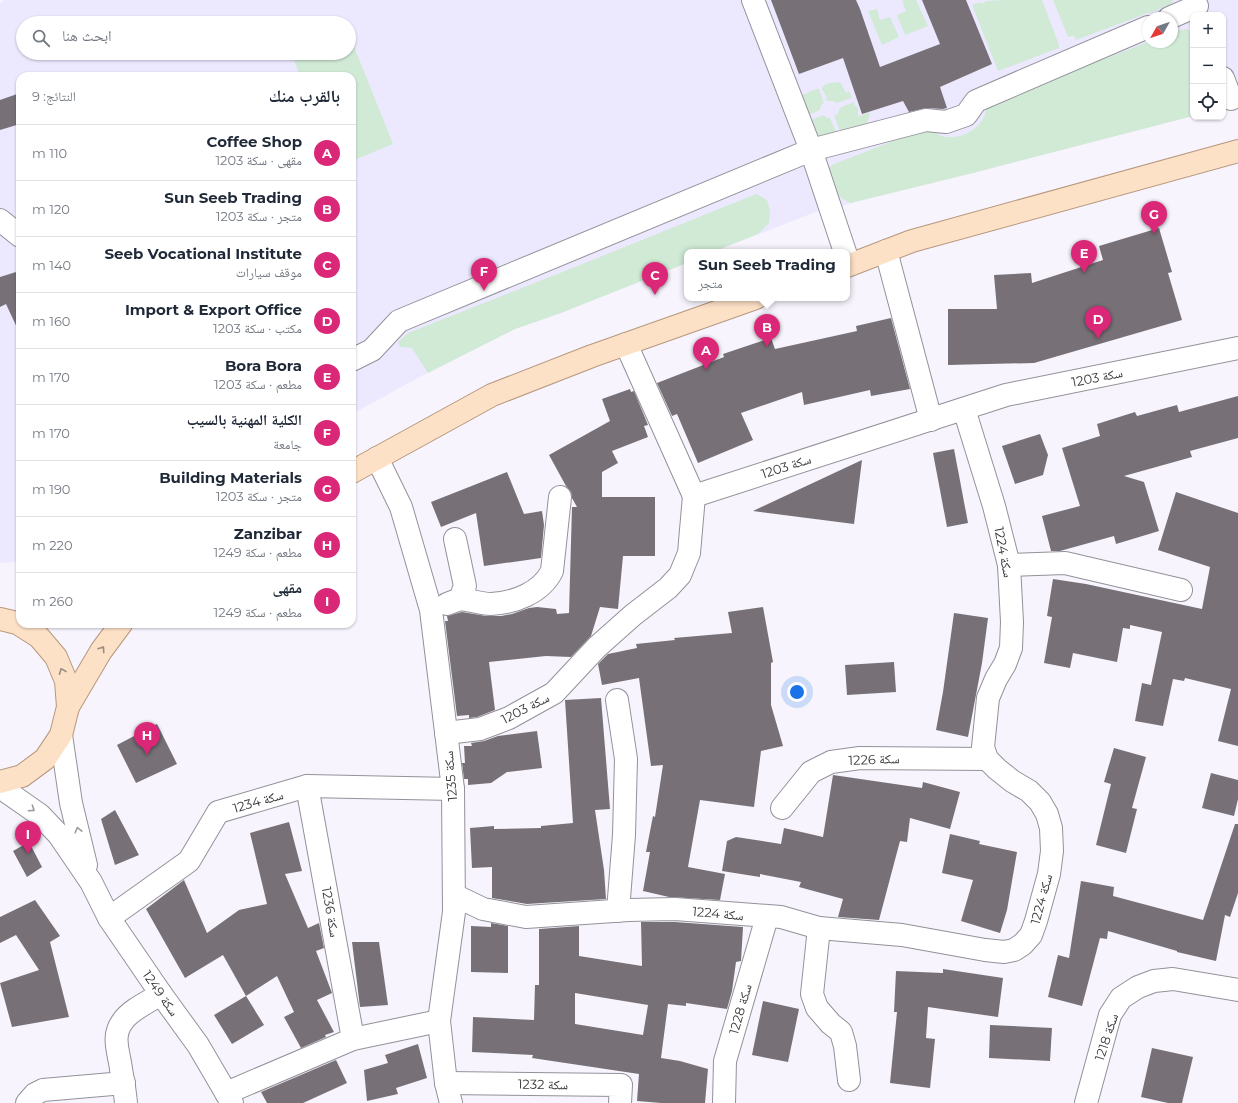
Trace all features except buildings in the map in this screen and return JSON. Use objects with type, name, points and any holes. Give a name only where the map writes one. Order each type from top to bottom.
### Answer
[{"type":"main road","points":[[850,259],[886,251],[912,241],[1238,151]]},
{"type":"main road","points":[[356,470],[492,395],[592,356],[748,301]]},
{"type":"main road","points":[[23,628],[39,637],[56,657],[66,681],[68,707]]},
{"type":"main road","points":[[0,782],[22,776],[45,759],[61,735],[68,707],[101,651],[118,628]]},
{"type":"street","points":[[753,0],[811,150],[843,249]]},
{"type":"street","points":[[1178,14],[1197,7]]},
{"type":"street","points":[[356,358],[372,350],[399,321],[811,150],[926,120],[946,122],[966,115],[976,101],[1142,30]]},
{"type":"street","points":[[1225,84],[1231,99]]},
{"type":"street","points":[[0,220],[16,233]]},
{"type":"street","points":[[886,251],[931,420]]},
{"type":"street","points":[[626,344],[694,496]]},
{"type":"street","name":"سكة 1203","points":[[446,733],[480,729],[509,718],[554,693],[597,646],[633,615],[668,588],[680,575],[689,553],[694,496],[1006,395],[1238,348]]},
{"type":"street","name":"سكة 1224","points":[[454,895],[483,910],[526,917],[618,910],[675,909],[781,917],[819,928],[902,934],[985,950],[1004,952],[1014,950],[1023,944],[1031,935],[1049,874],[1052,851],[1051,828],[1047,814],[1040,802],[1029,791],[1012,781],[987,759],[983,747],[988,698],[996,679],[1005,664],[1011,648],[1012,622],[1009,565],[994,506],[964,409]]},
{"type":"street","name":"سكة 1235","points":[[377,458],[401,507],[431,610],[453,789],[454,912],[439,1021],[448,1093]]},
{"type":"street","points":[[431,610],[460,599],[490,604],[512,602],[541,586],[548,580],[552,571],[560,497]]},
{"type":"street","points":[[455,539],[465,586],[460,599]]},
{"type":"street","points":[[1009,565],[1065,563],[1181,590]]},
{"type":"street","points":[[617,700],[626,759],[624,835],[618,910]]},
{"type":"street","name":"سكة 1249","points":[[61,735],[71,803],[91,882]]},
{"type":"street","name":"سكة 1226","points":[[782,808],[811,772],[831,762],[860,758],[987,759]]},
{"type":"street","name":"سكة 1234","points":[[109,918],[189,861],[218,812],[307,786],[453,789]]},
{"type":"street","name":"سكة 1236","points":[[307,786],[353,1038]]},
{"type":"street","name":"سكة 1249","points":[[0,787],[40,815],[59,835],[91,882],[109,918],[198,1045],[229,1098]]},
{"type":"street","name":"سكة 1228","points":[[724,1103],[725,1061],[767,917]]},
{"type":"street","points":[[819,928],[812,994],[817,1008],[831,1024],[841,1032],[845,1046],[849,1080]]},
{"type":"street","name":"سكة 1218","points":[[1086,1103],[1110,1015],[1121,998],[1138,987],[1161,980],[1173,980],[1238,990]]},
{"type":"street","points":[[27,1103],[35,1094],[43,1090],[125,1093],[116,1045],[118,1028],[129,1014],[161,994]]},
{"type":"street","points":[[229,1098],[353,1038],[439,1021]]},
{"type":"street","name":"سكة 1232","points":[[448,1093],[622,1085],[620,1103]]},
{"type":"shaded area","points":[[4,0],[1238,0],[1238,103],[1226,106],[1226,12],[1190,12],[1190,117],[973,173],[860,200],[837,208],[821,210],[720,249],[684,249],[684,253],[561,313],[515,329],[440,366],[356,412],[356,72],[16,72],[16,561],[0,563],[0,3]]},
{"type":"green space","points":[[916,0],[928,26],[905,35],[897,15],[906,11],[902,1]]},
{"type":"green space","points":[[1042,0],[1059,48],[998,71],[972,5],[980,2],[982,4],[987,1]]},
{"type":"green space","points":[[1053,0],[1173,0],[1172,3],[1167,6],[1151,12],[1142,12],[1142,15],[1076,40],[1074,36],[1068,37]]},
{"type":"green space","points":[[877,9],[880,20],[890,17],[899,37],[882,45],[868,11]]},
{"type":"green space","points":[[1188,29],[1190,32],[1190,117],[851,203],[846,201],[838,194],[834,186],[828,171],[834,164],[929,127],[937,134],[948,137],[955,137],[968,133],[982,120],[986,110],[986,104],[1142,44],[1142,48],[1178,48],[1178,31]]},
{"type":"green space","points":[[356,52],[393,144],[356,159],[356,72],[299,72],[294,60],[356,60]]},
{"type":"green space","points":[[840,82],[846,93],[849,91],[852,98],[836,103],[825,100],[827,98],[822,89],[824,85]]},
{"type":"green space","points":[[819,89],[824,103],[822,103],[820,110],[806,116],[798,97]]},
{"type":"green space","points":[[854,102],[855,106],[858,108],[858,115],[860,116],[869,112],[870,114],[867,123],[841,133],[834,116],[838,114],[842,107]]},
{"type":"green space","points":[[823,115],[830,118],[837,134],[821,137],[813,132],[807,122]]},
{"type":"green space","points":[[756,194],[767,200],[770,211],[769,223],[758,234],[720,249],[684,249],[684,264],[561,313],[515,329],[428,373],[412,348],[400,347],[398,342],[408,333]]},
{"type":"place","name":"Building Materials","points":[[1154,234]]},
{"type":"place","name":"Bora Bora","points":[[1084,273]]},
{"type":"place","name":"الكلية المهنية بالسيب","points":[[484,291]]},
{"type":"place","name":"Seeb Vocational Institute","points":[[655,295]]},
{"type":"place","name":"Import & Export Office","points":[[1098,339]]},
{"type":"place","name":"Sun Seeb Trading","points":[[767,347]]},
{"type":"place","name":"Coffee Shop","points":[[706,370]]},
{"type":"place","name":"Zanzibar","points":[[147,755]]},
{"type":"place","name":"مقهى","points":[[28,854]]}]
